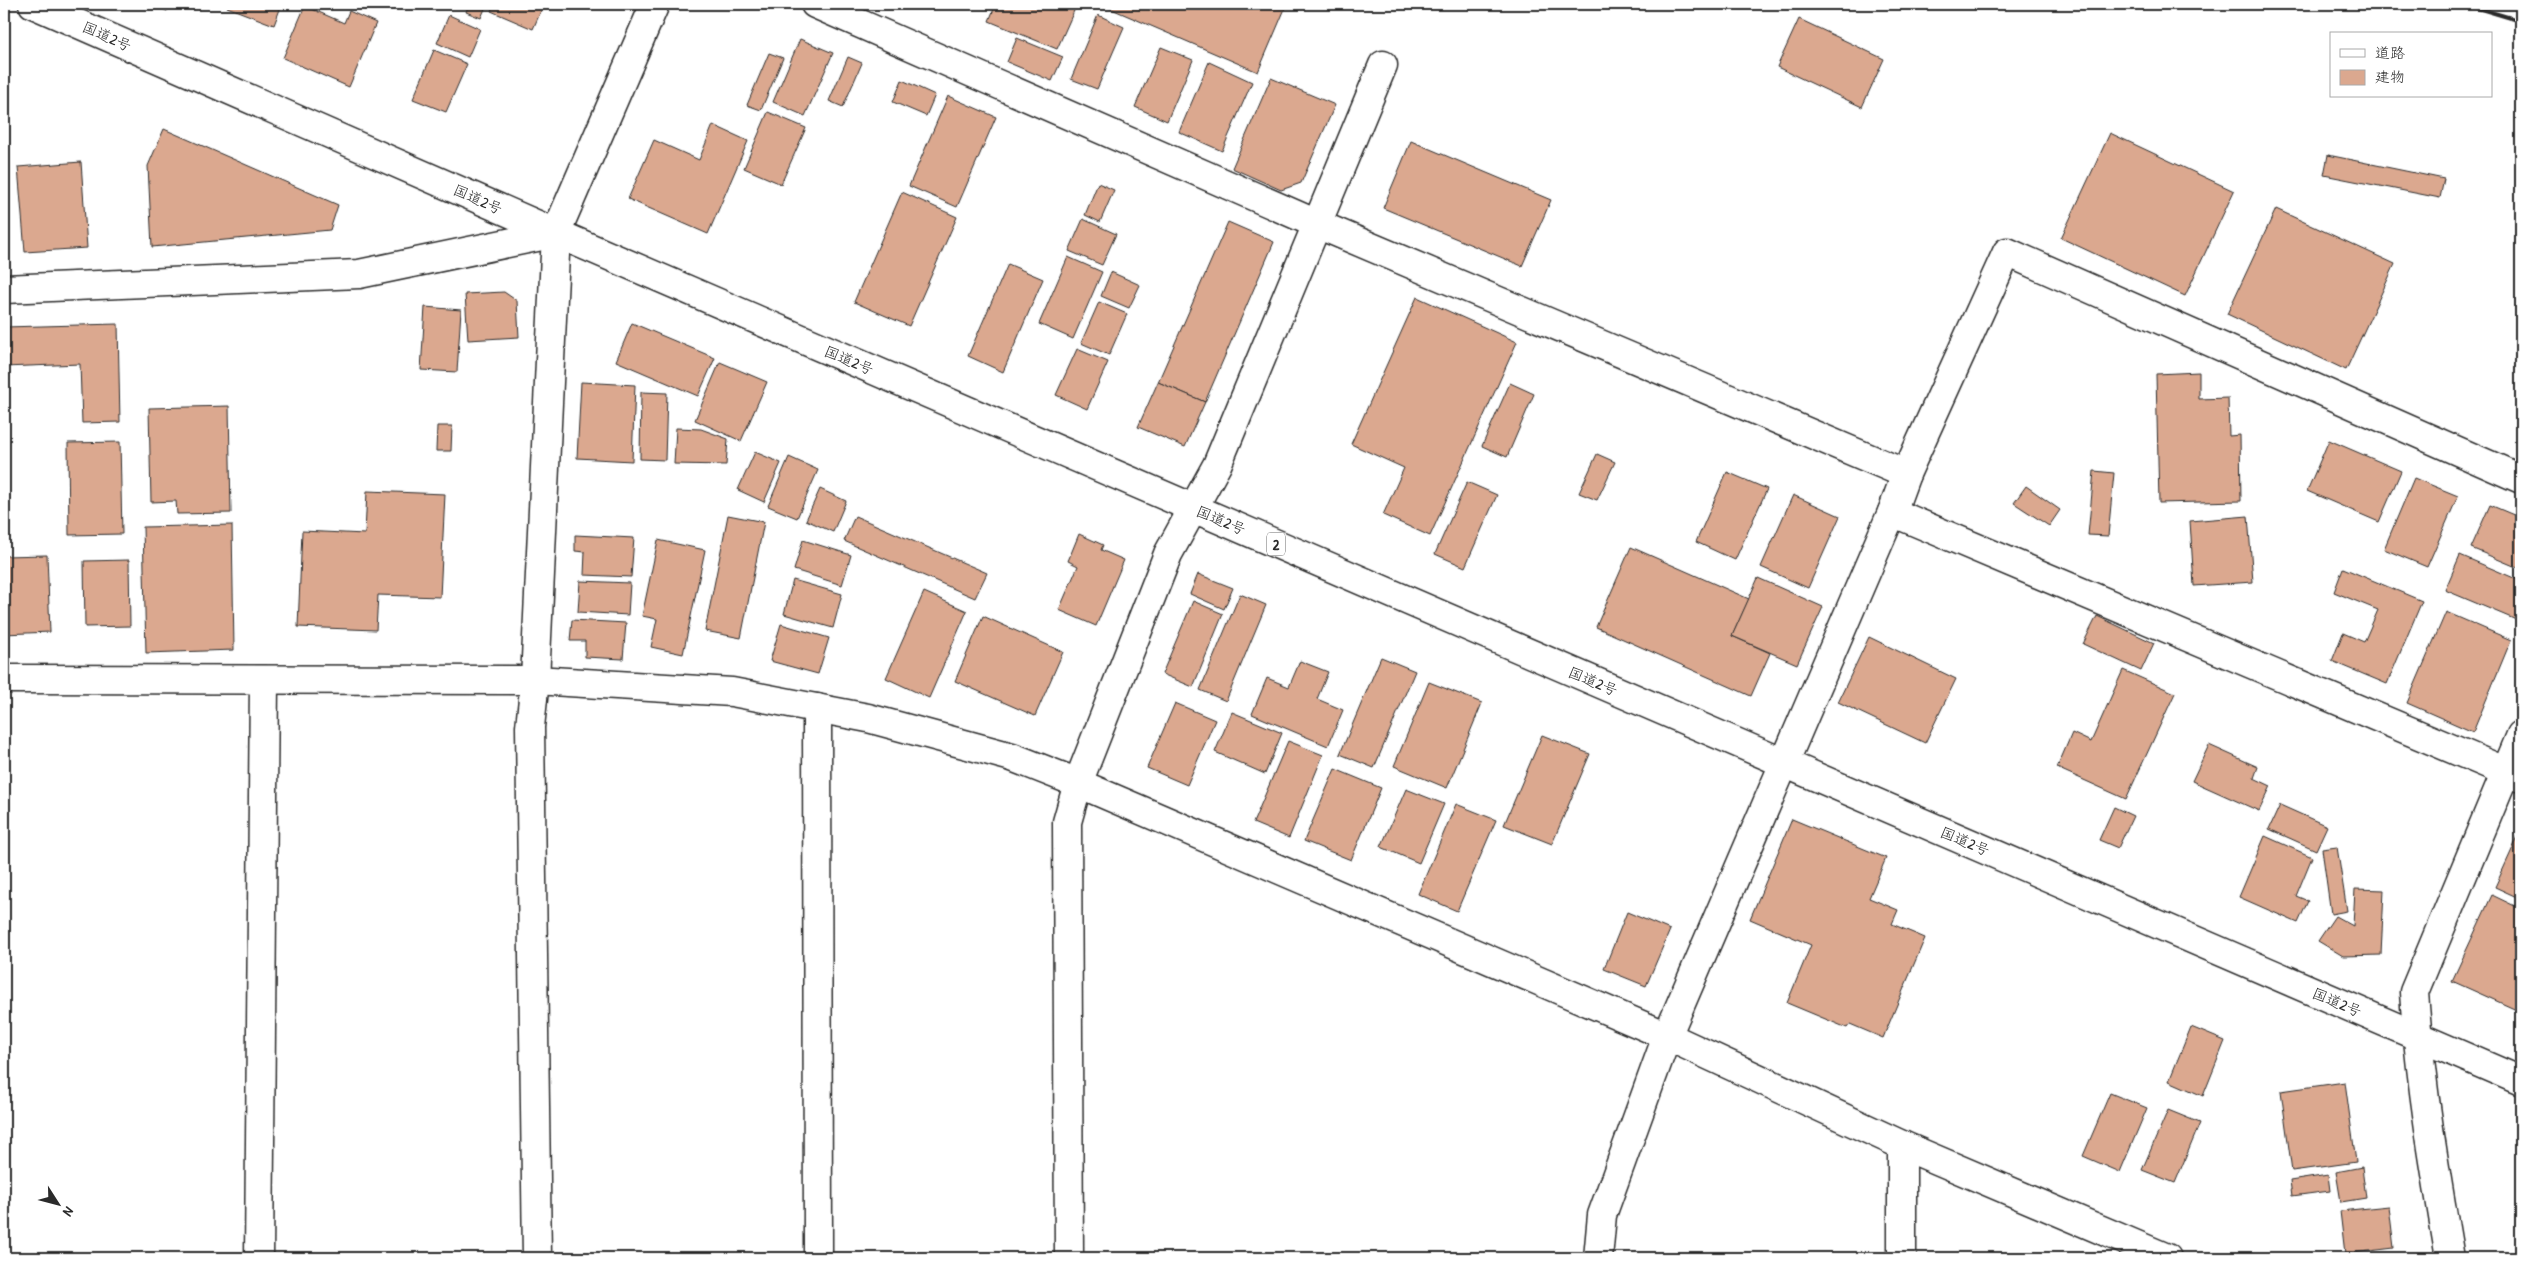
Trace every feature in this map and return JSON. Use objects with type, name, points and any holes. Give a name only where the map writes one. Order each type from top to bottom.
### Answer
[{"type":"main road","name":"国道2号","points":[[33,4],[556,233],[2521,1081]]},
{"type":"main road","points":[[537,1258],[530,727],[535,680],[556,233],[655,4]]},
{"type":"main road","points":[[815,4],[1317,224],[1906,474]]},
{"type":"main road","points":[[1069,1258],[1067,822],[1078,783],[1168,554],[1217,465],[1383,65]]},
{"type":"main road","points":[[4,289],[359,274],[556,233]]},
{"type":"main road","points":[[1598,1258],[1602,1215],[1667,1036],[1783,762],[1892,512],[1906,474],[2007,252],[2521,479]]},
{"type":"main road","points":[[1892,512],[2513,775]]},
{"type":"main road","points":[[4,679],[264,681],[535,680],[732,692],[868,718],[1012,757],[1078,783],[1667,1036],[1902,1145],[2167,1258]]},
{"type":"main road","points":[[259,1258],[264,681]]},
{"type":"main road","points":[[817,708],[818,1258]]},
{"type":"main road","points":[[2450,1258],[2433,1163],[2417,1036],[2414,992],[2513,775],[2521,735]]},
{"type":"main road","points":[[1902,1145],[1902,1258]]},
{"type":"building","points":[[150,4],[170,4],[167,11]]},
{"type":"building","points":[[229,4],[282,4],[274,25],[227,7]]},
{"type":"building","points":[[469,4],[487,4],[481,18],[466,12]]},
{"type":"building","points":[[494,4],[544,4],[533,29],[491,11]]},
{"type":"building","points":[[996,4],[1077,4],[1057,49],[989,21]]},
{"type":"building","points":[[1100,4],[1287,4],[1258,72]]},
{"type":"building","points":[[305,6],[344,23],[349,11],[376,23],[349,87],[283,58]]},
{"type":"building","points":[[449,15],[480,29],[468,57],[437,43]]},
{"type":"building","points":[[1098,15],[1124,27],[1097,89],[1071,79]]},
{"type":"building","points":[[1799,19],[1884,59],[1862,107],[1777,67]]},
{"type":"building","points":[[1017,38],[1063,57],[1052,81],[1007,62]]},
{"type":"building","points":[[800,39],[833,53],[805,116],[773,102]]},
{"type":"building","points":[[1161,47],[1193,60],[1167,121],[1135,107]]},
{"type":"building","points":[[434,50],[467,64],[446,112],[413,99]]},
{"type":"building","points":[[769,53],[783,58],[761,110],[747,105]]},
{"type":"building","points":[[848,57],[862,63],[843,107],[829,101]]},
{"type":"building","points":[[1209,62],[1252,82],[1222,151],[1179,132]]},
{"type":"building","points":[[1271,78],[1335,105],[1301,183],[1281,190],[1232,168]]},
{"type":"building","points":[[902,80],[935,95],[926,116],[893,102]]},
{"type":"building","points":[[948,96],[996,117],[957,207],[909,186]]},
{"type":"building","points":[[768,112],[806,128],[781,184],[744,168]]},
{"type":"building","points":[[713,125],[748,141],[708,234],[628,199],[654,140],[699,160]]},
{"type":"building","points":[[164,129],[338,205],[330,230],[152,247],[148,166]]},
{"type":"building","points":[[2110,133],[2234,191],[2185,296],[2061,238]]},
{"type":"building","points":[[1411,141],[1551,200],[1522,266],[1383,208]]},
{"type":"building","points":[[2328,155],[2444,179],[2440,198],[2324,175]]},
{"type":"building","points":[[81,162],[87,248],[25,252],[18,167]]},
{"type":"building","points":[[1098,183],[1114,190],[1100,222],[1085,215]]},
{"type":"building","points":[[902,192],[957,217],[909,326],[854,302]]},
{"type":"building","points":[[2276,209],[2395,264],[2346,370],[2227,314]]},
{"type":"building","points":[[1083,219],[1116,234],[1102,265],[1069,251]]},
{"type":"building","points":[[1228,222],[1274,242],[1205,402],[1158,382]]},
{"type":"building","points":[[1068,257],[1102,272],[1073,339],[1039,324]]},
{"type":"building","points":[[1008,264],[1043,279],[1003,372],[968,356]]},
{"type":"building","points":[[1111,272],[1140,285],[1129,308],[1101,296]]},
{"type":"building","points":[[504,292],[517,301],[519,337],[468,340],[465,294]]},
{"type":"building","points":[[1417,297],[1517,342],[1430,536],[1383,515],[1404,468],[1351,444]]},
{"type":"building","points":[[1099,302],[1127,314],[1109,355],[1081,343]]},
{"type":"building","points":[[425,307],[461,310],[457,372],[421,370]]},
{"type":"building","points":[[632,323],[715,358],[698,396],[616,361]]},
{"type":"building","points":[[118,324],[120,422],[82,423],[80,364],[4,367],[4,327]]},
{"type":"building","points":[[1077,349],[1108,362],[1087,409],[1056,395]]},
{"type":"building","points":[[720,362],[767,382],[741,441],[695,420]]},
{"type":"building","points":[[2199,372],[2199,399],[2228,398],[2229,436],[2240,435],[2241,501],[2159,503],[2156,374]]},
{"type":"building","points":[[581,382],[635,385],[632,461],[577,458]]},
{"type":"building","points":[[1158,382],[1205,402],[1185,447],[1138,427]]},
{"type":"building","points":[[1510,383],[1534,394],[1507,457],[1482,446]]},
{"type":"building","points":[[641,392],[667,393],[665,460],[640,459]]},
{"type":"building","points":[[229,406],[231,513],[177,514],[176,501],[151,502],[149,408]]},
{"type":"building","points":[[437,426],[452,426],[451,451],[436,451]]},
{"type":"building","points":[[676,428],[701,429],[728,439],[726,465],[674,464]]},
{"type":"building","points":[[2329,440],[2401,471],[2379,522],[2307,491]]},
{"type":"building","points":[[120,442],[122,534],[69,535],[68,443]]},
{"type":"building","points":[[755,452],[781,463],[764,502],[738,490]]},
{"type":"building","points":[[1597,454],[1615,462],[1597,500],[1579,493]]},
{"type":"building","points":[[789,457],[818,470],[797,518],[768,506]]},
{"type":"building","points":[[2094,471],[2114,473],[2108,536],[2088,535]]},
{"type":"building","points":[[1727,472],[1767,489],[1735,560],[1696,542]]},
{"type":"building","points":[[2414,478],[2458,496],[2427,567],[2384,549]]},
{"type":"building","points":[[1467,482],[1497,495],[1465,567],[1435,554]]},
{"type":"building","points":[[2026,486],[2060,510],[2049,526],[2014,503]]},
{"type":"building","points":[[820,489],[846,501],[833,532],[806,520]]},
{"type":"building","points":[[367,491],[445,494],[440,597],[378,595],[376,630],[298,627],[302,531],[365,534]]},
{"type":"building","points":[[1793,495],[1840,516],[1808,588],[1761,567]]},
{"type":"building","points":[[2490,505],[2521,518],[2521,569],[2471,548]]},
{"type":"building","points":[[728,515],[764,522],[741,638],[705,631]]},
{"type":"building","points":[[855,516],[987,573],[975,598],[844,541]]},
{"type":"building","points":[[2248,516],[2253,582],[2194,586],[2190,521]]},
{"type":"building","points":[[232,525],[234,650],[146,653],[143,527]]},
{"type":"building","points":[[1079,534],[1103,545],[1101,550],[1124,560],[1096,626],[1059,610],[1078,566],[1068,561]]},
{"type":"building","points":[[575,535],[634,538],[631,577],[584,575],[585,552],[575,551]]},
{"type":"building","points":[[658,540],[705,550],[683,654],[651,647],[657,619],[642,616]]},
{"type":"building","points":[[803,540],[851,555],[842,585],[794,570]]},
{"type":"building","points":[[1631,547],[1749,599],[1732,636],[1770,653],[1751,696],[1596,627]]},
{"type":"building","points":[[47,555],[50,632],[4,634],[4,556]]},
{"type":"building","points":[[2460,555],[2521,581],[2521,622],[2445,590]]},
{"type":"building","points":[[129,560],[130,626],[85,627],[84,561]]},
{"type":"building","points":[[2343,568],[2422,601],[2387,684],[2332,661],[2343,633],[2364,642],[2378,610],[2334,592]]},
{"type":"building","points":[[1198,574],[1233,588],[1224,609],[1190,594]]},
{"type":"building","points":[[1758,578],[1823,607],[1797,664],[1732,636]]},
{"type":"building","points":[[793,580],[842,594],[833,628],[784,614]]},
{"type":"building","points":[[580,581],[630,583],[628,615],[578,612]]},
{"type":"building","points":[[924,592],[967,611],[929,698],[886,678]]},
{"type":"building","points":[[1240,594],[1266,605],[1226,701],[1200,690]]},
{"type":"building","points":[[1193,601],[1223,614],[1193,687],[1162,674]]},
{"type":"building","points":[[2446,612],[2511,640],[2473,732],[2407,703]]},
{"type":"building","points":[[983,616],[1063,652],[1035,716],[955,681]]},
{"type":"building","points":[[2097,616],[2154,643],[2141,671],[2083,644]]},
{"type":"building","points":[[572,620],[626,623],[623,659],[585,657],[585,641],[570,641]]},
{"type":"building","points":[[781,624],[829,638],[818,674],[770,661]]},
{"type":"building","points":[[1869,637],[1956,679],[1925,743],[1838,702]]},
{"type":"building","points":[[1381,657],[1415,671],[1374,768],[1340,754]]},
{"type":"building","points":[[1300,661],[1328,672],[1317,699],[1343,710],[1328,746],[1252,714],[1267,678],[1289,687]]},
{"type":"building","points":[[2123,670],[2175,693],[2126,799],[2057,768],[2072,733],[2091,742]]},
{"type":"building","points":[[1429,682],[1482,703],[1447,788],[1394,766]]},
{"type":"building","points":[[1175,703],[1215,720],[1187,785],[1147,768]]},
{"type":"building","points":[[1232,712],[1282,733],[1265,774],[1215,752]]},
{"type":"building","points":[[1542,735],[1590,754],[1552,844],[1504,825]]},
{"type":"building","points":[[1288,741],[1323,755],[1289,838],[1253,823]]},
{"type":"building","points":[[2209,745],[2258,767],[2254,778],[2271,786],[2259,811],[2192,781]]},
{"type":"building","points":[[1335,769],[1381,788],[1351,860],[1304,841]]},
{"type":"building","points":[[1406,789],[1444,804],[1419,863],[1381,847]]},
{"type":"building","points":[[1456,804],[1496,820],[1457,911],[1418,894]]},
{"type":"building","points":[[2280,805],[2327,826],[2316,850],[2269,829]]},
{"type":"building","points":[[2114,807],[2133,816],[2118,848],[2099,840]]},
{"type":"building","points":[[1792,819],[1886,858],[1869,898],[1898,910],[1892,924],[1925,938],[1883,1038],[1850,1024],[1847,1028],[1787,1003],[1811,945],[1750,919]]},
{"type":"building","points":[[2521,830],[2521,899],[2495,887]]},
{"type":"building","points":[[2265,836],[2312,857],[2296,896],[2308,901],[2298,923],[2239,897]]},
{"type":"building","points":[[2337,847],[2347,911],[2331,914],[2322,849]]},
{"type":"building","points":[[2355,889],[2384,890],[2381,955],[2343,956],[2318,941],[2335,916],[2353,926]]},
{"type":"building","points":[[2492,895],[2521,909],[2521,1012],[2452,981]]},
{"type":"building","points":[[1627,912],[1670,930],[1646,986],[1604,969]]},
{"type":"building","points":[[2191,1027],[2225,1041],[2203,1096],[2169,1081]]},
{"type":"building","points":[[2345,1082],[2356,1162],[2292,1171],[2281,1091]]},
{"type":"building","points":[[2110,1093],[2147,1108],[2120,1172],[2083,1156]]},
{"type":"building","points":[[2168,1110],[2200,1123],[2175,1183],[2142,1170]]},
{"type":"building","points":[[2362,1167],[2366,1198],[2341,1202],[2336,1172]]},
{"type":"building","points":[[2328,1175],[2330,1191],[2292,1196],[2290,1181]]},
{"type":"building","points":[[2389,1206],[2394,1248],[2345,1254],[2340,1211]]},
{"type":"railway","points":[[2464,4],[2521,21]]}]
